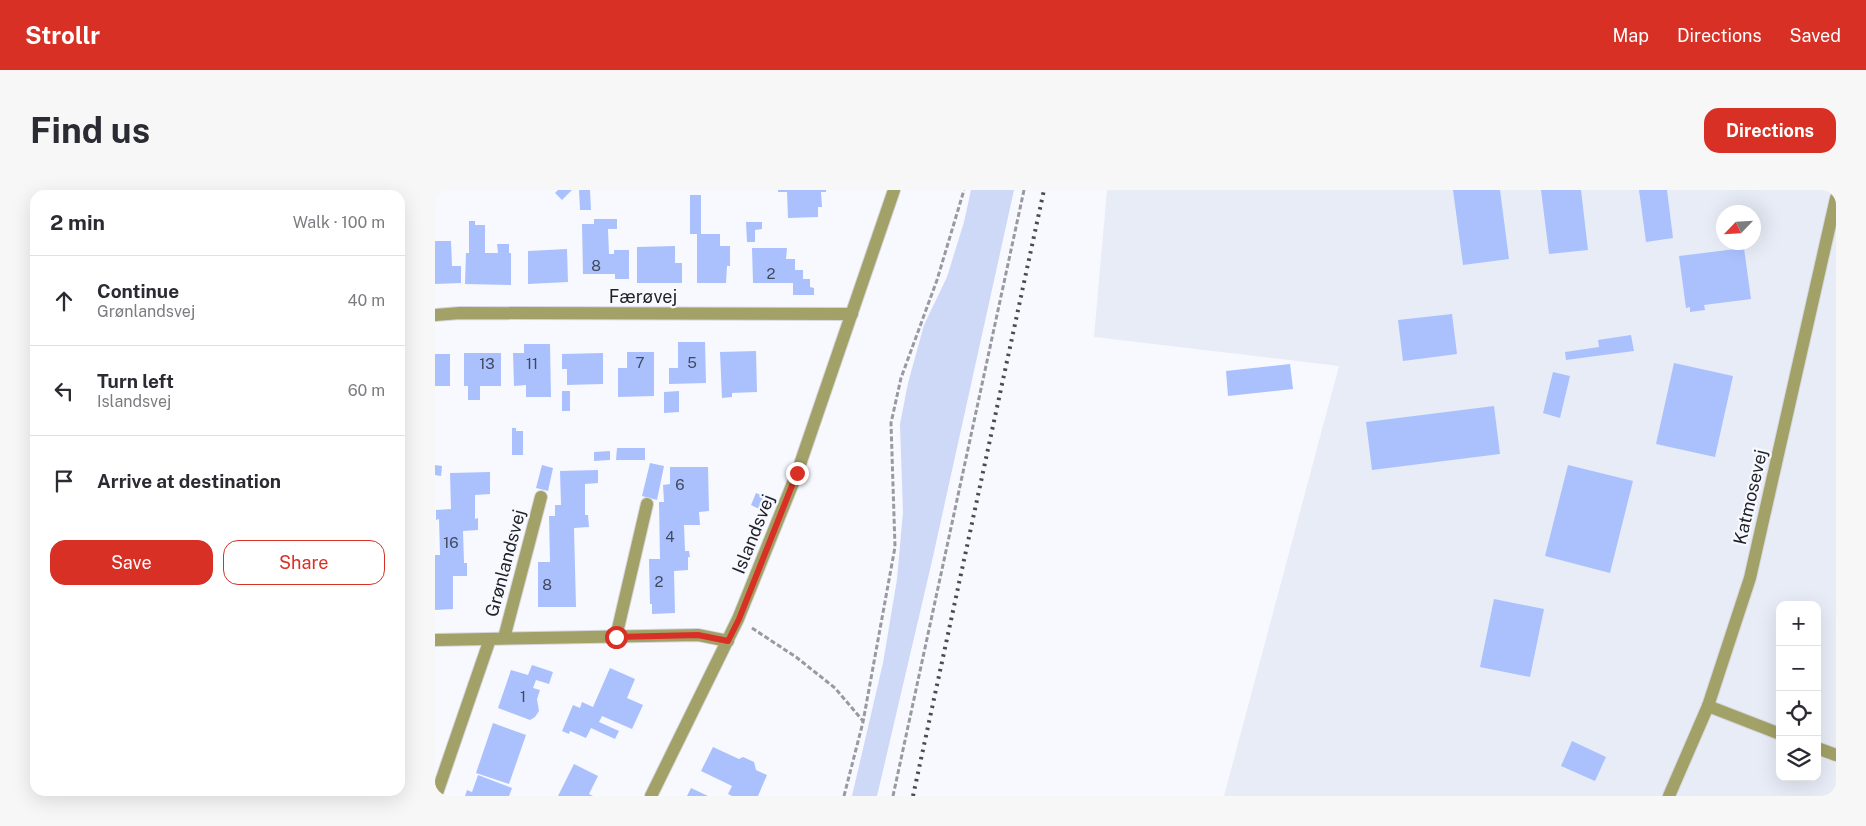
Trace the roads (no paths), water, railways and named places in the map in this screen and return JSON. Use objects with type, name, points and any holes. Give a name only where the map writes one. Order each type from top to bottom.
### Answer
[{"type":"street","name":"Islandsvej","points":[[651,796],[739,619],[797,473],[894,190]]},
{"type":"street","name":"Katmosevej","points":[[1669,796],[1709,706],[1750,578],[1836,198]]},
{"type":"street","name":"Færøvej","points":[[435,314],[852,314]]},
{"type":"street","name":"Grønlandsvej","points":[[504,638],[541,497]]},
{"type":"street","points":[[616,637],[647,504]]},
{"type":"street","name":"Grønlandsvej","points":[[435,640],[698,635],[728,641]]},
{"type":"street","points":[[436,796],[490,639]]},
{"type":"street","points":[[1709,706],[1776,732]]},
{"type":"street","points":[[1821,750],[1836,756]]},
{"type":"railway","points":[[913,796],[1044,190]]}]
